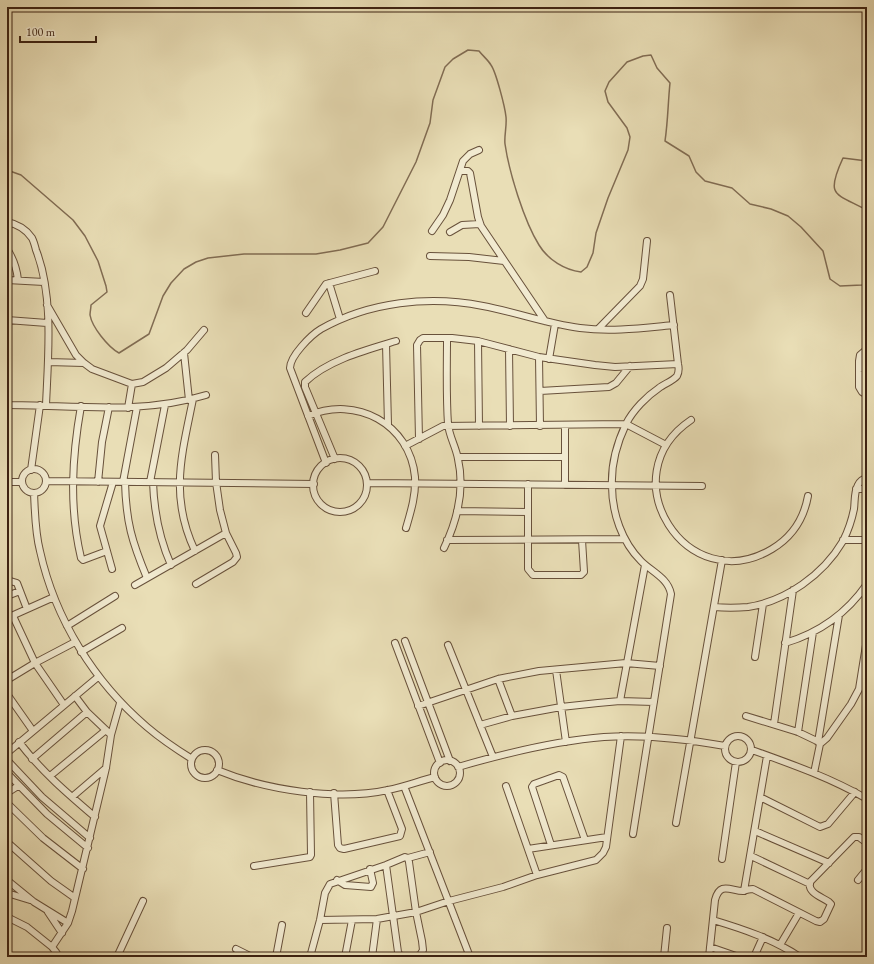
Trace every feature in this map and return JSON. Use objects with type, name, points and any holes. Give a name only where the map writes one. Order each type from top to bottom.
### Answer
[{"type":"street","points":[[432,231],[447,207],[465,158],[472,152],[479,150]]},
{"type":"street","points":[[460,172],[468,172],[470,174],[480,224],[545,321]]},
{"type":"street","points":[[7,222],[18,225],[32,238],[41,262],[47,305],[48,362],[43,405],[30,470]]},
{"type":"street","points":[[450,232],[462,225],[480,224]]},
{"type":"street","points":[[598,329],[640,286],[647,241]]},
{"type":"street","points":[[7,249],[13,260],[18,280]]},
{"type":"street","points":[[430,256],[469,257],[504,261]]},
{"type":"street","points":[[306,313],[323,287],[329,283],[375,271]]},
{"type":"street","points":[[7,280],[44,282]]},
{"type":"street","points":[[329,283],[340,319]]},
{"type":"street","points":[[633,834],[671,594],[667,583],[645,565],[632,551],[625,539],[616,518],[612,485],[615,455],[626,424],[646,398],[676,377],[679,370],[670,296]]},
{"type":"street","points":[[326,463],[290,368],[290,364],[292,359],[312,335],[340,319],[363,311],[388,305],[435,301],[480,305],[555,324],[598,329],[633,329],[674,325]]},
{"type":"street","points":[[47,305],[76,355],[84,363],[92,370],[132,384],[147,380],[166,368],[184,353],[204,330]]},
{"type":"street","points":[[47,323],[8,320],[7,405],[128,408],[165,405],[206,396]]},
{"type":"street","points":[[549,359],[555,324]]},
{"type":"street","points":[[418,439],[417,343],[423,338],[447,338],[478,341],[539,357],[595,365],[630,366],[678,364]]},
{"type":"street","points":[[444,548],[457,511],[461,484],[458,458],[448,426],[447,338]]},
{"type":"street","points":[[335,459],[306,387],[306,381],[346,358],[396,341]]},
{"type":"street","points":[[478,341],[479,426]]},
{"type":"street","points":[[386,344],[388,425]]},
{"type":"street","points":[[509,349],[510,426]]},
{"type":"street","points":[[867,349],[860,355],[859,368],[859,387],[862,392],[867,395]]},
{"type":"street","points":[[184,353],[191,400],[179,483],[183,517],[195,550]]},
{"type":"street","points":[[539,357],[540,426]]},
{"type":"street","points":[[48,362],[84,363]]},
{"type":"street","points":[[540,391],[609,387],[616,383],[630,366]]},
{"type":"street","points":[[859,368],[867,368]]},
{"type":"street","points":[[128,408],[132,384]]},
{"type":"street","points":[[165,405],[152,482],[154,508],[158,528],[163,547],[171,564]]},
{"type":"street","points":[[81,406],[75,443],[72,482],[73,516],[81,558],[84,560],[107,552]]},
{"type":"street","points":[[98,482],[102,442],[109,407]]},
{"type":"street","points":[[137,407],[124,482],[129,526],[136,551],[147,578]]},
{"type":"street","points":[[308,416],[329,410],[350,410],[371,416],[388,425],[399,436],[405,446],[412,464],[415,483],[413,502],[406,528]]},
{"type":"street","points":[[691,420],[676,433],[666,445],[659,464],[657,485],[660,507],[666,521],[674,533],[684,543],[696,551],[709,557],[722,560],[751,558],[765,553],[783,542],[793,532],[800,521],[808,496]]},
{"type":"street","points":[[405,446],[439,427],[448,426],[565,426],[626,424],[666,445]]},
{"type":"street","points":[[565,426],[565,484]]},
{"type":"street","points":[[196,584],[236,559],[236,553],[226,533],[220,510],[216,482],[215,455]]},
{"type":"street","points":[[458,458],[565,457]]},
{"type":"street","points":[[335,459],[348,460],[363,470],[367,483],[366,492],[360,504],[352,510],[339,512],[330,511],[319,502],[315,495],[314,484],[317,472],[326,463],[335,459]]},
{"type":"street","points":[[30,470],[38,470],[42,472],[46,481],[43,489],[38,493],[31,493],[25,489],[22,482],[24,474],[30,470]]},
{"type":"street","points":[[714,607],[746,607],[763,604],[793,590],[812,577],[829,560],[843,540],[854,510],[856,489],[860,481],[867,478]]},
{"type":"street","points":[[46,481],[314,484]]},
{"type":"street","points":[[7,482],[22,482]]},
{"type":"street","points":[[112,569],[100,526],[113,482]]},
{"type":"street","points":[[367,483],[702,486]]},
{"type":"street","points":[[528,484],[528,569],[532,574],[583,574],[582,540]]},
{"type":"street","points":[[856,489],[867,489]]},
{"type":"street","points":[[34,493],[34,509],[40,550],[54,597],[76,642],[98,677],[120,703],[147,728],[168,744],[192,759]]},
{"type":"street","points":[[457,511],[528,512]]},
{"type":"street","points":[[135,585],[226,533]]},
{"type":"street","points":[[448,540],[528,541],[625,539]]},
{"type":"street","points":[[843,540],[866,542]]},
{"type":"street","points":[[676,823],[722,560]]},
{"type":"street","points":[[620,701],[645,565]]},
{"type":"street","points":[[7,580],[16,582],[27,609]]},
{"type":"street","points":[[785,642],[800,638],[813,632],[839,615],[867,584]]},
{"type":"street","points":[[774,724],[793,590]]},
{"type":"street","points":[[7,596],[20,591]]},
{"type":"street","points":[[862,591],[867,597]]},
{"type":"street","points":[[67,626],[115,596]]},
{"type":"street","points":[[54,597],[10,617],[35,663],[64,705]]},
{"type":"street","points":[[755,657],[763,604]]},
{"type":"street","points":[[814,773],[820,743],[839,615]]},
{"type":"street","points":[[82,652],[122,628]]},
{"type":"street","points":[[798,732],[813,632]]},
{"type":"street","points":[[820,743],[827,738],[857,694],[861,680],[867,639]]},
{"type":"street","points":[[405,641],[450,761],[458,767],[460,771],[458,779],[452,785],[448,786],[440,784],[435,777],[435,769],[440,763],[450,761]]},
{"type":"street","points":[[7,680],[35,663],[76,642]]},
{"type":"street","points":[[395,643],[440,763]]},
{"type":"street","points":[[448,645],[493,757]]},
{"type":"street","points":[[418,706],[498,679],[538,671],[626,663],[660,666]]},
{"type":"street","points":[[556,670],[566,742]]},
{"type":"street","points":[[7,753],[98,677]]},
{"type":"street","points":[[498,679],[512,716]]},
{"type":"street","points":[[7,694],[33,731]]},
{"type":"street","points":[[75,696],[88,712],[108,732]]},
{"type":"street","points":[[480,725],[512,716],[561,707],[620,701],[654,702]]},
{"type":"street","points":[[52,947],[68,923],[75,898],[106,768],[108,732],[120,703]]},
{"type":"street","points":[[32,759],[88,712]]},
{"type":"street","points":[[746,716],[798,732],[820,743]]},
{"type":"street","points":[[50,776],[108,732]]},
{"type":"street","points":[[458,767],[528,748],[621,736],[690,740],[725,746]]},
{"type":"street","points":[[320,920],[377,919],[416,912],[449,901],[503,887],[537,875],[596,860],[605,850],[621,736]]},
{"type":"street","points":[[733,736],[743,736],[750,742],[752,750],[748,759],[740,763],[726,755],[725,746],[729,739],[733,736]]},
{"type":"street","points":[[19,742],[32,759],[95,817]]},
{"type":"street","points":[[202,750],[212,752],[218,759],[219,764],[217,770],[212,776],[208,778],[200,777],[193,772],[191,768],[192,759],[202,750]]},
{"type":"street","points":[[752,750],[814,773],[867,799]]},
{"type":"street","points":[[744,891],[767,756]]},
{"type":"street","points":[[7,760],[42,797],[90,838]]},
{"type":"street","points":[[722,859],[736,762]]},
{"type":"street","points":[[72,797],[106,768]]},
{"type":"street","points":[[217,770],[234,777],[283,789],[334,793],[365,793],[387,790],[435,777]]},
{"type":"street","points":[[7,773],[18,786],[57,824],[88,848]]},
{"type":"street","points":[[551,845],[532,787],[535,784],[559,775],[562,777],[585,840]]},
{"type":"street","points":[[7,793],[18,786]]},
{"type":"street","points":[[404,786],[470,957]]},
{"type":"street","points":[[506,786],[537,875]]},
{"type":"street","points":[[334,793],[338,845],[340,848],[344,849],[400,836],[402,829],[387,790]]},
{"type":"street","points":[[254,866],[310,857],[310,792]]},
{"type":"street","points":[[760,798],[820,827],[828,824],[855,792]]},
{"type":"street","points":[[7,803],[52,846],[83,869]]},
{"type":"street","points":[[755,831],[829,863]]},
{"type":"street","points":[[528,848],[607,837]]},
{"type":"street","points":[[810,884],[854,837],[859,837],[867,842]]},
{"type":"street","points":[[7,842],[51,881],[75,898]]},
{"type":"street","points":[[310,957],[327,887],[330,884],[337,880],[386,865],[399,858],[408,858],[430,852]]},
{"type":"street","points":[[751,856],[810,884]]},
{"type":"street","points":[[408,858],[423,950],[420,955],[413,957]]},
{"type":"street","points":[[386,865],[398,952],[401,957]]},
{"type":"street","points":[[337,880],[345,885],[371,887],[373,883],[370,869]]},
{"type":"street","points":[[858,880],[867,870]]},
{"type":"street","points":[[7,880],[34,902],[68,923]]},
{"type":"street","points":[[709,957],[715,900],[717,893],[720,890],[728,888],[744,891],[750,889],[755,890],[819,922],[823,920],[831,907],[830,902],[811,890],[810,884]]},
{"type":"street","points":[[7,893],[34,902]]},
{"type":"street","points":[[117,957],[143,901]]},
{"type":"street","points":[[46,909],[62,933]]},
{"type":"street","points":[[780,945],[799,913]]},
{"type":"street","points":[[7,916],[27,927],[52,947],[59,957]]},
{"type":"street","points":[[372,957],[377,919]]},
{"type":"street","points":[[345,957],[352,920]]},
{"type":"street","points":[[712,920],[738,927],[763,937],[780,945],[796,956]]},
{"type":"street","points":[[276,957],[282,925]]},
{"type":"street","points":[[664,957],[667,928]]},
{"type":"street","points":[[754,957],[763,937]]},
{"type":"street","points":[[710,947],[739,957]]},
{"type":"street","points":[[236,949],[252,957]]},
{"type":"waterway","points":[[7,170],[21,175],[73,220],[85,236],[98,261],[107,292],[91,305],[91,320],[101,336],[119,353],[149,334],[163,296],[171,283],[184,269],[196,262],[208,258],[244,254],[316,254],[368,243],[383,227],[416,162],[430,123],[433,100],[445,67],[453,59],[468,50],[479,51],[491,65],[498,82],[506,117],[505,144],[507,155],[518,196],[533,235],[539,245],[552,260],[563,267],[581,272],[587,267],[593,253],[596,233],[608,198],[628,150],[630,137],[627,128],[608,102],[605,91],[609,82],[627,62],[643,56],[651,55],[657,68],[670,83],[665,141],[689,156],[696,172],[705,181],[732,188],[750,204],[771,209],[788,216],[801,227],[823,251],[830,279],[840,286],[862,285],[867,281]]},
{"type":"waterway","points":[[867,161],[843,158],[834,187],[836,192],[841,196],[867,210]]}]
